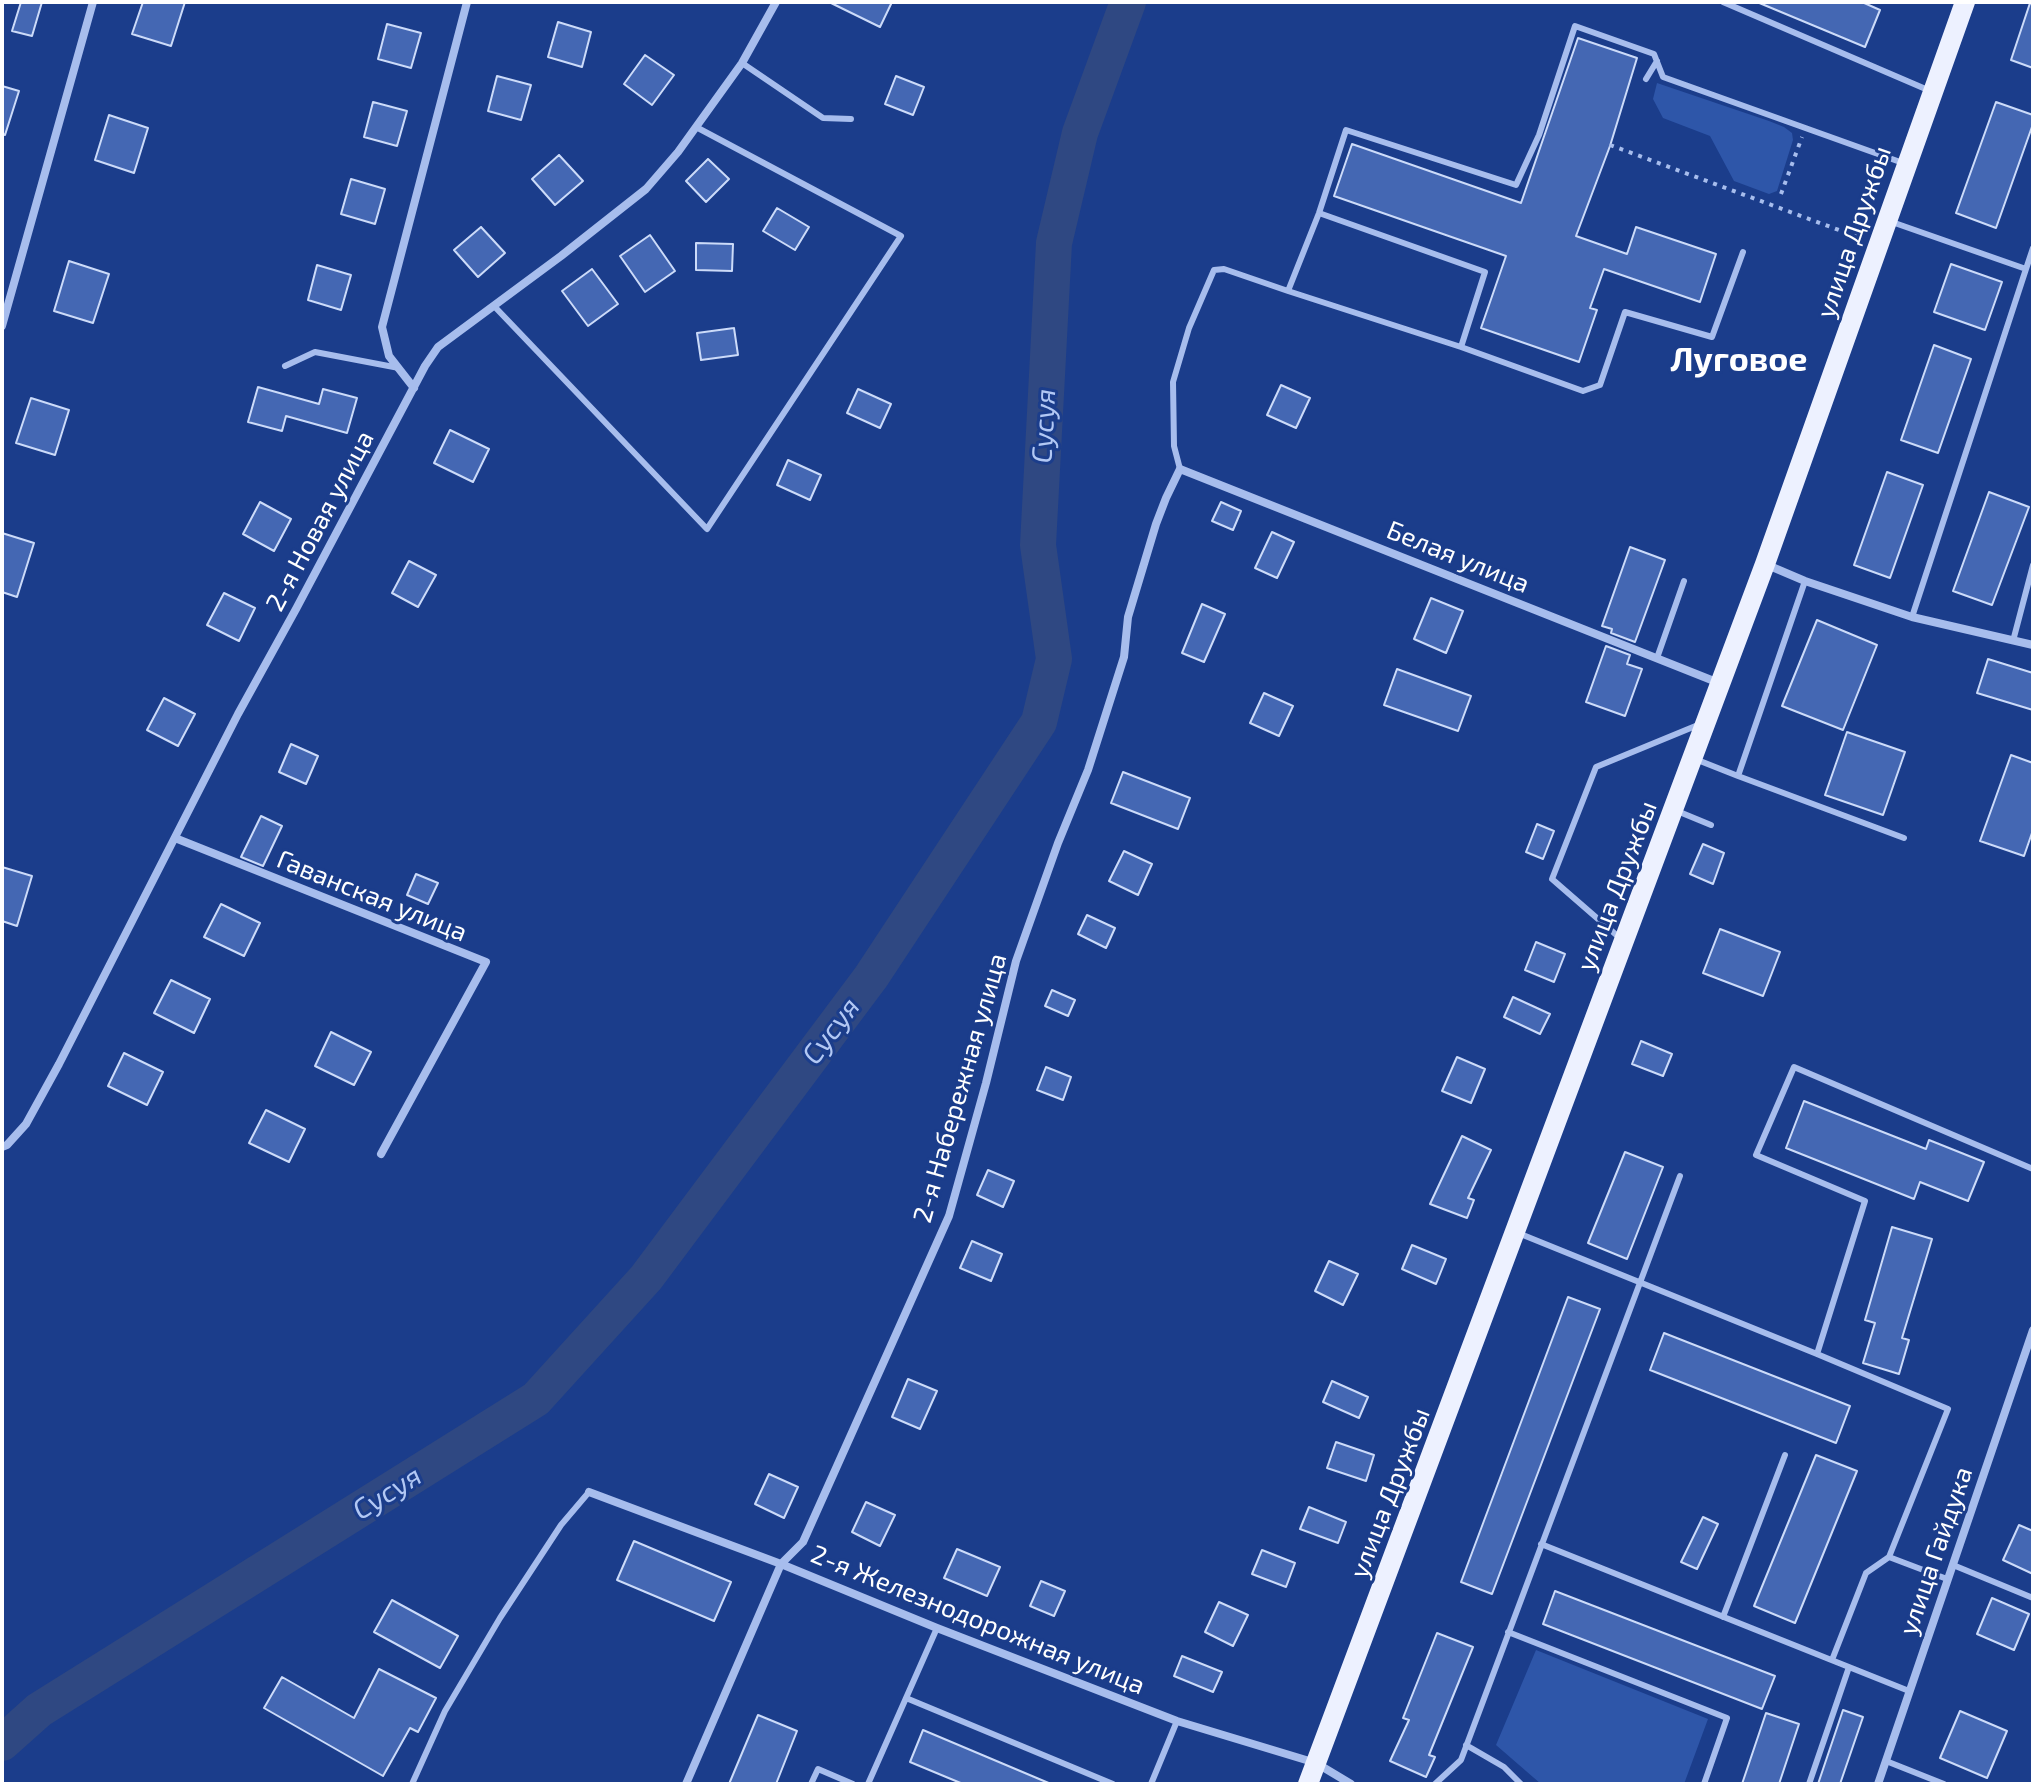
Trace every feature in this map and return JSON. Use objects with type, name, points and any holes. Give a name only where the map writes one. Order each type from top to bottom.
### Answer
[{"type":"main road","name":"улица Дружбы","points":[[1308,1784],[1765,564],[1965,2]]},
{"type":"street","points":[[2,326],[93,2]]},
{"type":"street","points":[[414,388],[389,356],[382,327],[467,2]]},
{"type":"street","name":"2-я Новая улица","points":[[5,1146],[26,1124],[59,1064],[238,714],[425,366],[438,347],[646,189],[678,152],[742,63],[776,2]]},
{"type":"street","name":"Белая улица","points":[[1180,469],[1720,683]]},
{"type":"street","name":"2-я Набережная улица","points":[[686,1784],[781,1564],[803,1542],[949,1216],[1016,961],[1088,770],[1124,657],[1128,617],[1156,524],[1180,469]]},
{"type":"street","points":[[1765,564],[1805,581],[1912,617],[2033,645]]},
{"type":"street","name":"Гаванская улица","points":[[175,838],[486,962],[381,1154]]},
{"type":"street","name":"улица Гайдука","points":[[1878,1784],[2032,1336]]},
{"type":"street","name":"2-я Железнодорожная улица","points":[[589,1492],[781,1564],[1177,1721],[1316,1763],[1351,1784]]},
{"type":"lane","points":[[1723,2],[1932,91]]},
{"type":"lane","points":[[1288,291],[1319,213],[1346,130],[1516,185],[1539,135],[1575,26],[1654,54],[1663,77],[1906,164]]},
{"type":"lane","points":[[1646,79],[1657,61]]},
{"type":"lane","points":[[742,63],[823,118],[851,119]]},
{"type":"lane","points":[[494,306],[707,529],[901,236],[696,127]]},
{"type":"lane","points":[[1319,213],[1485,272],[1461,347]]},
{"type":"lane","points":[[1886,220],[2026,269]]},
{"type":"lane","points":[[1912,617],[2033,248]]},
{"type":"lane","points":[[1180,469],[1174,446],[1173,382],[1189,328],[1214,270],[1224,269],[1461,347],[1583,391],[1600,385],[1625,312],[1712,337],[1743,252]]},
{"type":"lane","points":[[285,366],[315,352],[399,368]]},
{"type":"lane","points":[[2013,641],[2033,565]]},
{"type":"lane","points":[[1657,658],[1684,581]]},
{"type":"lane","points":[[1738,776],[1805,581]]},
{"type":"lane","points":[[1624,941],[1552,879],[1596,767],[1705,722]]},
{"type":"lane","points":[[1692,758],[1904,838]]},
{"type":"lane","points":[[1674,810],[1711,825]]},
{"type":"lane","points":[[1817,1354],[1865,1201],[1756,1155],[1794,1067],[2033,1169]]},
{"type":"lane","points":[[1435,1784],[1461,1760],[1680,1176]]},
{"type":"lane","points":[[1516,1232],[1948,1409],[1889,1557],[1866,1573],[1832,1660]]},
{"type":"lane","points":[[1723,1617],[1785,1455]]},
{"type":"lane","points":[[412,1784],[445,1711],[500,1618],[561,1525],[589,1492]]},
{"type":"lane","points":[[1541,1544],[1909,1691]]},
{"type":"lane","points":[[1889,1557],[1947,1579]]},
{"type":"lane","points":[[1953,1565],[2033,1598]]},
{"type":"lane","points":[[868,1784],[937,1628]]},
{"type":"lane","points":[[1508,1632],[1727,1718],[1704,1784]]},
{"type":"lane","points":[[1809,1784],[1849,1667]]},
{"type":"lane","points":[[906,1698],[1113,1784]]},
{"type":"lane","points":[[1151,1784],[1177,1721]]},
{"type":"lane","points":[[1466,1745],[1504,1767],[1521,1784]]},
{"type":"lane","points":[[1886,1761],[1944,1784]]},
{"type":"lane","points":[[811,1784],[818,1769],[853,1784]]},
{"type":"path","points":[[1781,194],[1805,128]]},
{"type":"path","points":[[1610,145],[1877,246]]},
{"type":"shaded area","points":[[1657,83],[1769,121],[1792,133],[1793,140],[1777,191],[1769,194],[1734,181],[1710,136],[1663,118],[1653,99]]},
{"type":"shaded area","points":[[1536,1650],[1708,1719],[1684,1784],[1541,1784],[1496,1745]]},
{"type":"building","points":[[21,2],[42,2],[32,36],[12,31]]},
{"type":"building","points":[[143,2],[185,2],[171,46],[132,34]]},
{"type":"building","points":[[829,2],[892,2],[880,27]]},
{"type":"building","points":[[1757,2],[1862,2],[1880,10],[1865,47]]},
{"type":"building","points":[[2030,3],[2033,4],[2033,68],[2011,60]]},
{"type":"building","points":[[558,22],[591,32],[582,67],[548,57]]},
{"type":"building","points":[[387,24],[421,33],[411,68],[378,59]]},
{"type":"building","points":[[1578,38],[1637,58],[1610,146],[1576,236],[1627,254],[1636,227],[1716,254],[1700,302],[1604,269],[1590,308],[1597,310],[1579,362],[1481,328],[1506,256],[1334,196],[1352,144],[1521,203]]},
{"type":"building","points":[[645,55],[674,75],[652,105],[624,84]]},
{"type":"building","points":[[497,76],[531,85],[521,120],[488,111]]},
{"type":"building","points":[[896,76],[924,87],[913,115],[885,104]]},
{"type":"building","points":[[2,86],[19,91],[5,135],[2,134]]},
{"type":"building","points":[[373,102],[407,111],[397,146],[364,137]]},
{"type":"building","points":[[1996,102],[2033,115],[2033,124],[1996,228],[1956,213]]},
{"type":"building","points":[[109,115],[148,128],[134,173],[95,160]]},
{"type":"building","points":[[559,155],[583,181],[555,205],[532,179]]},
{"type":"building","points":[[708,159],[729,179],[706,202],[686,181]]},
{"type":"building","points":[[351,179],[385,189],[375,224],[341,214]]},
{"type":"building","points":[[777,208],[809,227],[795,250],[763,231]]},
{"type":"building","points":[[481,227],[505,253],[478,277],[454,250]]},
{"type":"building","points":[[650,235],[675,271],[645,292],[620,256]]},
{"type":"building","points":[[696,243],[733,244],[732,271],[696,270]]},
{"type":"building","points":[[69,261],[109,274],[93,323],[54,311]]},
{"type":"building","points":[[1951,264],[2002,282],[1985,330],[1934,312]]},
{"type":"building","points":[[317,265],[351,275],[341,310],[308,300]]},
{"type":"building","points":[[592,269],[618,304],[588,326],[562,291]]},
{"type":"building","points":[[734,328],[738,355],[701,360],[697,333]]},
{"type":"building","points":[[1934,345],[1971,359],[1938,453],[1901,440]]},
{"type":"building","points":[[1281,385],[1310,398],[1296,428],[1267,415]]},
{"type":"building","points":[[258,387],[319,404],[323,389],[357,398],[347,433],[286,416],[282,431],[248,422]]},
{"type":"building","points":[[858,389],[891,404],[880,428],[847,413]]},
{"type":"building","points":[[31,398],[69,410],[55,455],[16,443]]},
{"type":"building","points":[[450,430],[489,449],[473,482],[434,463]]},
{"type":"building","points":[[788,460],[821,475],[810,500],[777,485]]},
{"type":"building","points":[[1887,472],[1923,485],[1890,578],[1854,565]]},
{"type":"building","points":[[1989,492],[2029,507],[1992,605],[1953,591]]},
{"type":"building","points":[[260,502],[291,519],[274,551],[243,534]]},
{"type":"building","points":[[1221,502],[1241,511],[1233,530],[1212,521]]},
{"type":"building","points":[[1272,532],[1294,542],[1277,578],[1255,568]]},
{"type":"building","points":[[2,533],[34,543],[17,597],[2,592]]},
{"type":"building","points":[[1630,547],[1665,560],[1635,642],[1602,626]]},
{"type":"building","points":[[409,561],[436,575],[418,607],[392,593]]},
{"type":"building","points":[[224,593],[255,608],[239,641],[207,625]]},
{"type":"building","points":[[1431,598],[1463,611],[1446,653],[1414,639]]},
{"type":"building","points":[[1202,604],[1225,614],[1204,662],[1182,653]]},
{"type":"building","points":[[1817,620],[1877,645],[1843,730],[1782,706]]},
{"type":"building","points":[[1606,646],[1630,655],[1627,664],[1642,669],[1625,716],[1586,702]]},
{"type":"building","points":[[1988,659],[2033,673],[2033,710],[1977,693]]},
{"type":"building","points":[[1397,669],[1471,696],[1458,731],[1384,705]]},
{"type":"building","points":[[1264,693],[1293,706],[1279,736],[1250,723]]},
{"type":"building","points":[[164,698],[195,714],[178,746],[147,730]]},
{"type":"building","points":[[1847,732],[1905,752],[1883,815],[1825,795]]},
{"type":"building","points":[[291,744],[318,756],[306,784],[279,772]]},
{"type":"building","points":[[2011,755],[2033,763],[2033,830],[2024,856],[1980,841]]},
{"type":"building","points":[[1123,772],[1190,798],[1178,829],[1111,803]]},
{"type":"building","points":[[261,816],[282,826],[263,866],[241,857]]},
{"type":"building","points":[[1537,824],[1554,831],[1543,859],[1526,852]]},
{"type":"building","points":[[1703,844],[1724,853],[1713,884],[1690,874]]},
{"type":"building","points":[[1124,851],[1152,864],[1138,895],[1109,881]]},
{"type":"building","points":[[2,867],[32,876],[17,926],[2,921]]},
{"type":"building","points":[[416,874],[438,883],[428,904],[407,895]]},
{"type":"building","points":[[221,904],[260,923],[244,956],[204,937]]},
{"type":"building","points":[[1087,915],[1115,928],[1106,948],[1078,934]]},
{"type":"building","points":[[1720,929],[1780,952],[1763,996],[1703,973]]},
{"type":"building","points":[[1536,942],[1565,954],[1554,982],[1525,970]]},
{"type":"building","points":[[171,980],[210,999],[194,1033],[154,1013]]},
{"type":"building","points":[[1052,990],[1075,1000],[1068,1016],[1045,1006]]},
{"type":"building","points":[[1513,997],[1550,1014],[1540,1034],[1504,1017]]},
{"type":"building","points":[[331,1032],[371,1052],[354,1085],[315,1066]]},
{"type":"building","points":[[1641,1041],[1672,1054],[1663,1076],[1632,1064]]},
{"type":"building","points":[[124,1053],[163,1072],[147,1105],[108,1086]]},
{"type":"building","points":[[1457,1057],[1485,1069],[1471,1103],[1442,1091]]},
{"type":"building","points":[[1046,1067],[1071,1077],[1063,1100],[1037,1090]]},
{"type":"building","points":[[1804,1101],[1926,1149],[1929,1140],[1984,1162],[1968,1201],[1920,1182],[1914,1199],[1786,1148]]},
{"type":"building","points":[[266,1110],[305,1129],[289,1162],[249,1143]]},
{"type":"building","points":[[1462,1136],[1491,1150],[1468,1198],[1474,1200],[1467,1218],[1430,1204]]},
{"type":"building","points":[[1625,1152],[1663,1167],[1627,1259],[1588,1243]]},
{"type":"building","points":[[988,1170],[1014,1181],[1003,1207],[977,1195]]},
{"type":"building","points":[[1892,1227],[1932,1239],[1902,1338],[1909,1340],[1899,1374],[1863,1363],[1875,1323],[1865,1320]]},
{"type":"building","points":[[972,1241],[1002,1254],[991,1281],[960,1268]]},
{"type":"building","points":[[1412,1245],[1446,1259],[1436,1284],[1402,1269]]},
{"type":"building","points":[[1329,1261],[1358,1274],[1343,1305],[1315,1291]]},
{"type":"building","points":[[1568,1297],[1600,1309],[1492,1594],[1461,1582]]},
{"type":"building","points":[[1664,1333],[1850,1406],[1836,1443],[1650,1370]]},
{"type":"building","points":[[908,1379],[937,1391],[920,1429],[892,1417]]},
{"type":"building","points":[[1332,1381],[1368,1397],[1359,1418],[1323,1402]]},
{"type":"building","points":[[1336,1442],[1374,1455],[1366,1481],[1327,1468]]},
{"type":"building","points":[[1816,1455],[1857,1471],[1795,1623],[1754,1606]]},
{"type":"building","points":[[769,1474],[798,1487],[784,1518],[755,1504]]},
{"type":"building","points":[[866,1502],[895,1515],[880,1546],[852,1532]]},
{"type":"building","points":[[1309,1507],[1346,1522],[1338,1543],[1300,1529]]},
{"type":"building","points":[[1703,1517],[1718,1524],[1697,1569],[1681,1562]]},
{"type":"building","points":[[2019,1525],[2033,1531],[2033,1574],[2003,1560]]},
{"type":"building","points":[[634,1541],[731,1582],[714,1621],[617,1580]]},
{"type":"building","points":[[957,1549],[1000,1567],[987,1596],[944,1578]]},
{"type":"building","points":[[1262,1550],[1295,1563],[1286,1587],[1252,1574]]},
{"type":"building","points":[[1041,1581],[1065,1591],[1054,1616],[1030,1606]]},
{"type":"building","points":[[1555,1591],[1775,1676],[1762,1709],[1543,1624]]},
{"type":"building","points":[[1992,1598],[2029,1614],[2014,1650],[1977,1634]]},
{"type":"building","points":[[392,1600],[458,1636],[440,1668],[374,1632]]},
{"type":"building","points":[[1219,1602],[1248,1615],[1233,1646],[1205,1632]]},
{"type":"building","points":[[1437,1633],[1473,1647],[1429,1755],[1435,1757],[1426,1777],[1390,1761],[1409,1720],[1403,1718]]},
{"type":"building","points":[[1182,1656],[1222,1672],[1213,1692],[1174,1676]]},
{"type":"building","points":[[379,1669],[436,1698],[418,1732],[410,1728],[383,1776],[264,1708],[282,1677],[354,1718]]},
{"type":"building","points":[[1843,1710],[1863,1717],[1840,1784],[1818,1784]]},
{"type":"building","points":[[1960,1711],[2007,1731],[1987,1778],[1940,1758]]},
{"type":"building","points":[[1766,1713],[1799,1724],[1779,1784],[1742,1784]]},
{"type":"building","points":[[758,1715],[797,1731],[776,1784],[729,1784]]},
{"type":"building","points":[[923,1730],[1051,1784],[963,1784],[910,1762]]},
{"type":"waterway","name":"Сусуя","points":[[2,1743],[39,1710],[536,1399],[646,1278],[871,977],[1039,722],[1054,659],[1038,545],[1054,243],[1080,133],[1128,2]]},
{"type":"district","name":"Луговое","points":[[1739,360]]}]
